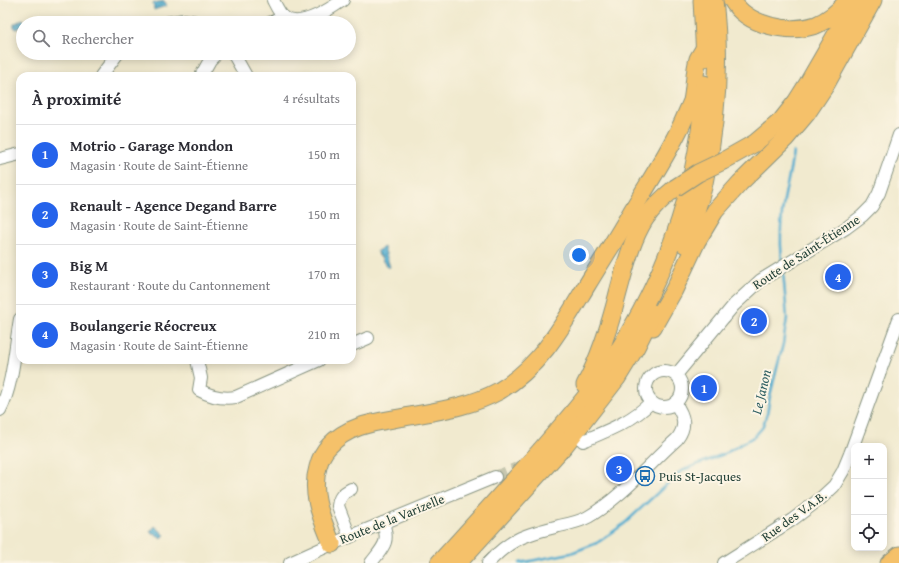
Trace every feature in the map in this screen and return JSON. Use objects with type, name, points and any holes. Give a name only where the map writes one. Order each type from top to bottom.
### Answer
[{"type":"highway","points":[[439,563],[570,416],[604,373],[634,325],[661,272],[674,240],[688,195],[694,166],[704,93],[705,47],[702,0]]},
{"type":"highway","points":[[458,563],[565,445],[617,378],[636,347],[673,273],[704,184],[712,141],[718,43],[714,0]]},
{"type":"highway","points":[[732,0],[750,18],[767,26],[792,29],[816,24],[839,10],[848,0]]},
{"type":"highway","points":[[570,416],[577,398],[594,368],[603,347],[632,245],[645,219],[661,200],[675,188],[698,173],[755,143],[782,121],[808,83],[856,0]]},
{"type":"highway","points":[[636,347],[650,333],[674,290],[697,241],[715,211],[740,183],[785,139],[807,114],[825,86],[873,0]]},
{"type":"highway","points":[[332,544],[315,495],[315,482],[321,458],[328,446],[341,435],[356,427],[374,422],[465,405],[484,398],[499,391],[513,381],[540,357],[558,333],[623,228],[678,132],[692,101],[698,59],[705,47]]},
{"type":"main road","points":[[888,563],[899,554]]},
{"type":"street","points":[[273,0],[283,16]]},
{"type":"street","points":[[316,16],[343,0]]},
{"type":"street","points":[[104,72],[113,60]]},
{"type":"street","points":[[203,72],[210,60]]},
{"type":"street","points":[[237,60],[244,72]]},
{"type":"street","name":"Route de Saint-Étienne","points":[[676,375],[734,305],[761,280],[772,271],[846,228],[872,206],[881,186],[899,135]]},
{"type":"street","points":[[0,159],[16,155]]},
{"type":"street","name":"Rue des V.A.B.","points":[[724,563],[792,520],[820,499],[834,486],[843,471],[850,454],[899,319]]},
{"type":"street","points":[[356,343],[368,338]]},
{"type":"street","points":[[0,410],[6,397],[16,343]]},
{"type":"street","points":[[198,364],[201,378],[200,390],[211,395],[231,398],[310,364]]},
{"type":"street","points":[[658,371],[670,372],[676,375],[682,384],[682,389],[681,394],[675,403],[670,406],[660,407],[651,402],[647,397],[646,391],[648,379],[658,371]]},
{"type":"street","points":[[583,441],[618,426],[651,402]]},
{"type":"street","points":[[488,563],[503,548],[514,540],[530,533],[585,518],[600,510],[616,498],[677,439],[681,433],[683,428],[682,418],[675,403]]},
{"type":"street","name":"Route de la Varizelle","points":[[290,563],[332,544],[495,477]]},
{"type":"street","points":[[350,537],[338,506],[342,495],[351,489]]},
{"type":"street","points":[[371,563],[386,543],[387,537],[383,523]]},
{"type":"water","points":[[164,1],[166,6],[154,10],[153,3]]},
{"type":"water","points":[[384,247],[390,267],[388,268],[377,251]]},
{"type":"water","points":[[155,526],[165,535],[161,539],[154,533],[152,534],[150,532]]},
{"type":"waterway","name":"Le Janon","points":[[782,262],[782,216],[793,152]]},
{"type":"waterway","name":"Le Janon","points":[[520,563],[571,553],[597,543],[624,524],[680,472],[724,454],[755,436],[762,428],[767,414],[783,344],[787,318],[783,271]]},
{"type":"tunnel","points":[[495,477],[525,465]]},
{"type":"place","name":"Boulangerie Réocreux","points":[[838,277]]},
{"type":"place","name":"Renault - Agence Degand Barre","points":[[754,321]]},
{"type":"place","name":"Motrio - Garage Mondon","points":[[704,388]]},
{"type":"place","name":"Big M","points":[[619,469]]},
{"type":"place","name":"Puis St-Jacques","points":[[645,476]]}]
